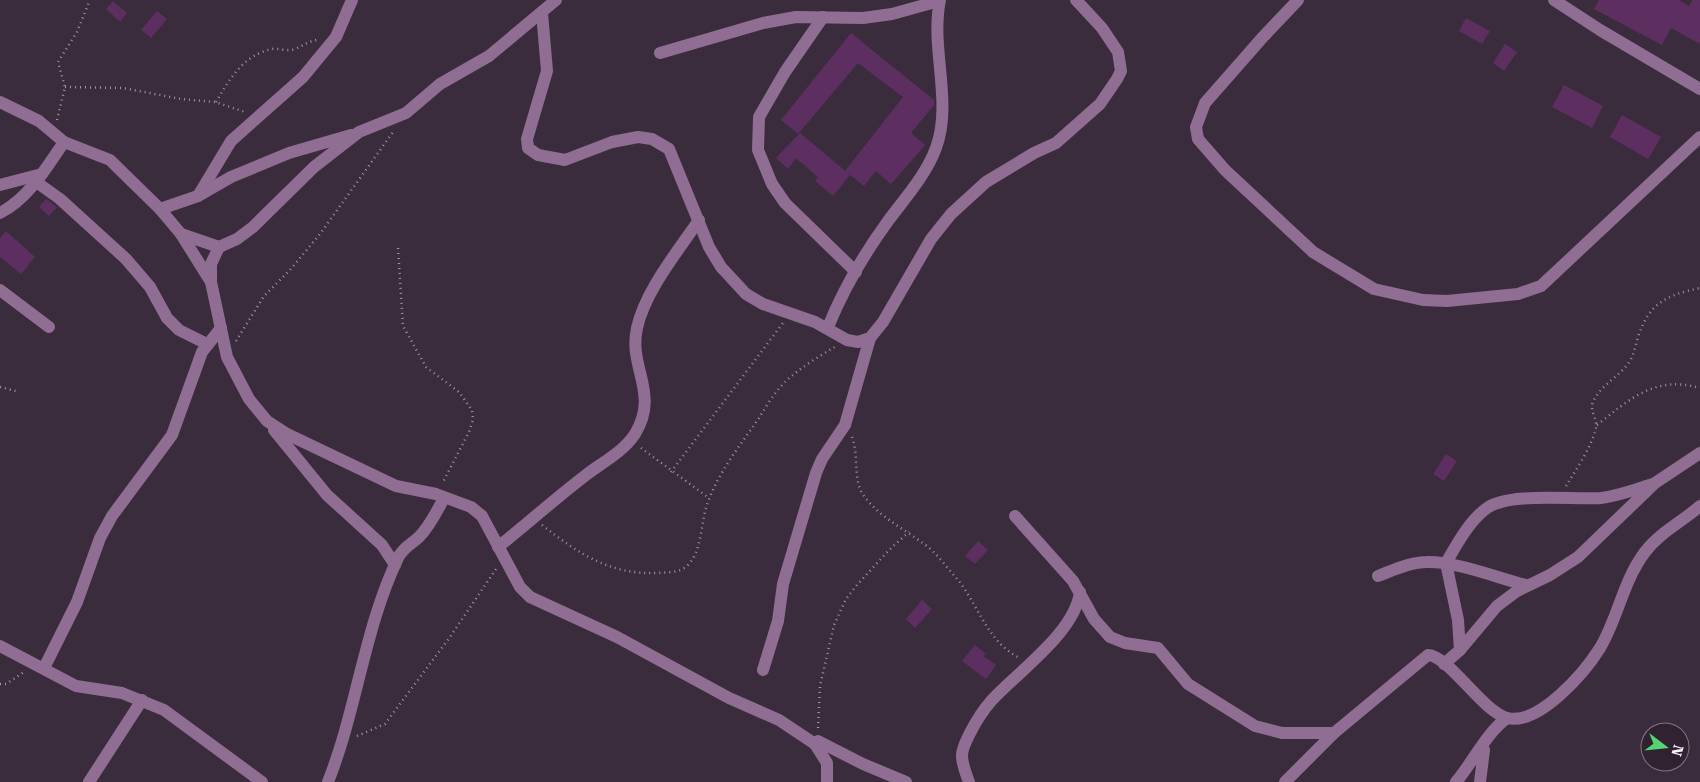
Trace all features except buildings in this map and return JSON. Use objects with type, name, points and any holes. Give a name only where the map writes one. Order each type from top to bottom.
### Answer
[{"type":"street","points":[[198,196],[231,141],[303,77],[336,37],[352,0]]},
{"type":"street","points":[[160,209],[198,196],[231,178],[289,153],[359,132],[406,113],[440,84],[489,56],[556,0]]},
{"type":"street","points":[[763,670],[778,621],[783,584],[816,473],[846,420],[870,338],[892,308],[922,255],[951,214],[986,182],[1034,153],[1056,143],[1100,104],[1118,79],[1121,71],[1118,52],[1102,28],[1076,0]]},
{"type":"street","points":[[1298,0],[1262,38],[1205,104],[1196,127],[1198,139],[1232,177],[1313,252],[1380,292],[1423,300],[1447,301],[1518,294],[1541,286],[1700,137]]},
{"type":"street","points":[[1554,0],[1600,30],[1700,89]]},
{"type":"street","points":[[660,53],[763,23],[796,17],[863,18],[892,14],[940,1],[938,40],[942,108],[936,148],[927,165],[875,240],[846,288],[828,328]]},
{"type":"street","points":[[542,12],[547,71],[527,139],[528,148],[538,155],[565,160],[612,142],[638,137],[652,139],[670,149],[699,220],[721,267],[746,294],[764,304],[828,328],[847,340],[858,342],[870,338]]},
{"type":"street","points":[[823,17],[785,72],[759,117],[758,150],[772,184],[784,203],[856,272]]},
{"type":"street","points":[[0,102],[28,115],[53,131],[64,142],[110,160],[160,209],[181,234],[210,282]]},
{"type":"street","points":[[359,132],[314,167],[253,227],[237,239],[219,247],[210,264],[210,282],[227,357],[250,399],[327,495],[382,545],[395,565]]},
{"type":"street","points":[[0,213],[18,201],[38,178],[64,142]]},
{"type":"street","points":[[0,185],[38,178]]},
{"type":"street","points":[[38,178],[126,259],[150,287],[167,318],[179,330],[207,344]]},
{"type":"street","points":[[501,552],[534,518],[586,475],[620,452],[630,440],[646,411],[646,396],[634,348],[637,327],[646,301],[699,220]]},
{"type":"street","points":[[181,234],[219,247]]},
{"type":"street","points":[[0,290],[49,327]]},
{"type":"street","points":[[39,666],[77,602],[100,538],[112,516],[172,435],[207,344],[221,328]]},
{"type":"street","points":[[267,421],[287,434],[396,486],[440,496],[471,507],[482,516],[520,587],[530,598],[617,638],[729,698],[780,720],[817,742],[906,782]]},
{"type":"street","points":[[1444,664],[1460,650],[1497,606],[1526,585],[1550,575],[1578,556],[1655,483],[1700,453]]},
{"type":"street","points":[[1460,650],[1458,620],[1446,563],[1460,538],[1488,507],[1499,502],[1611,497],[1655,483]]},
{"type":"street","points":[[328,782],[344,740],[374,625],[395,565],[404,548],[420,537],[429,525],[440,496]]},
{"type":"street","points":[[1285,782],[1334,734],[1422,658],[1432,655],[1444,664],[1490,709],[1507,718],[1520,718],[1555,701],[1600,649],[1611,627],[1628,582],[1646,551],[1668,530],[1700,506]]},
{"type":"street","points":[[1015,516],[1080,592],[1094,620],[1110,637],[1125,643],[1158,648],[1188,684],[1255,726],[1282,733],[1334,734]]},
{"type":"street","points":[[1378,576],[1407,565],[1426,562],[1446,563],[1526,585]]},
{"type":"street","points":[[969,782],[962,757],[963,747],[972,730],[992,700],[1031,663],[1073,614],[1080,592]]},
{"type":"street","points":[[0,646],[76,686],[122,693],[164,710],[262,782]]},
{"type":"street","points":[[89,782],[142,700]]},
{"type":"street","points":[[1456,782],[1484,746],[1492,732],[1507,718]]},
{"type":"street","points":[[817,742],[827,763],[827,782]]},
{"type":"street","points":[[1480,782],[1484,746]]},
{"type":"path","points":[[53,131],[61,109],[65,87],[58,62],[77,32],[90,0]]},
{"type":"path","points":[[216,102],[230,78],[251,58],[272,50],[290,50],[309,41],[336,37]]},
{"type":"path","points":[[65,87],[123,88],[181,99],[216,102],[234,110],[260,115]]},
{"type":"path","points":[[227,357],[264,296],[290,270],[320,234],[359,183],[406,113]]},
{"type":"path","points":[[398,248],[403,326],[426,367],[460,392],[472,410],[473,420],[470,432],[440,496]]},
{"type":"path","points":[[1597,426],[1592,409],[1593,402],[1600,390],[1628,364],[1650,310],[1666,298],[1700,288]]},
{"type":"path","points":[[671,472],[790,314]]},
{"type":"path","points":[[534,518],[564,542],[614,569],[635,574],[676,572],[686,566],[696,554],[709,498],[714,485],[731,456],[788,380],[820,355],[847,340]]},
{"type":"path","points":[[1558,498],[1585,454],[1597,426],[1624,404],[1640,392],[1673,383],[1700,388]]},
{"type":"path","points":[[0,387],[19,392]]},
{"type":"path","points":[[846,420],[857,449],[857,473],[861,492],[888,519],[932,550],[959,582],[1006,651],[1031,663]]},
{"type":"path","points":[[630,440],[671,472],[709,498]]},
{"type":"path","points":[[817,742],[820,686],[834,625],[846,599],[857,585],[889,550],[909,532]]},
{"type":"path","points":[[344,740],[385,724],[450,637],[501,552]]},
{"type":"path","points":[[0,684],[6,684],[39,666]]}]
